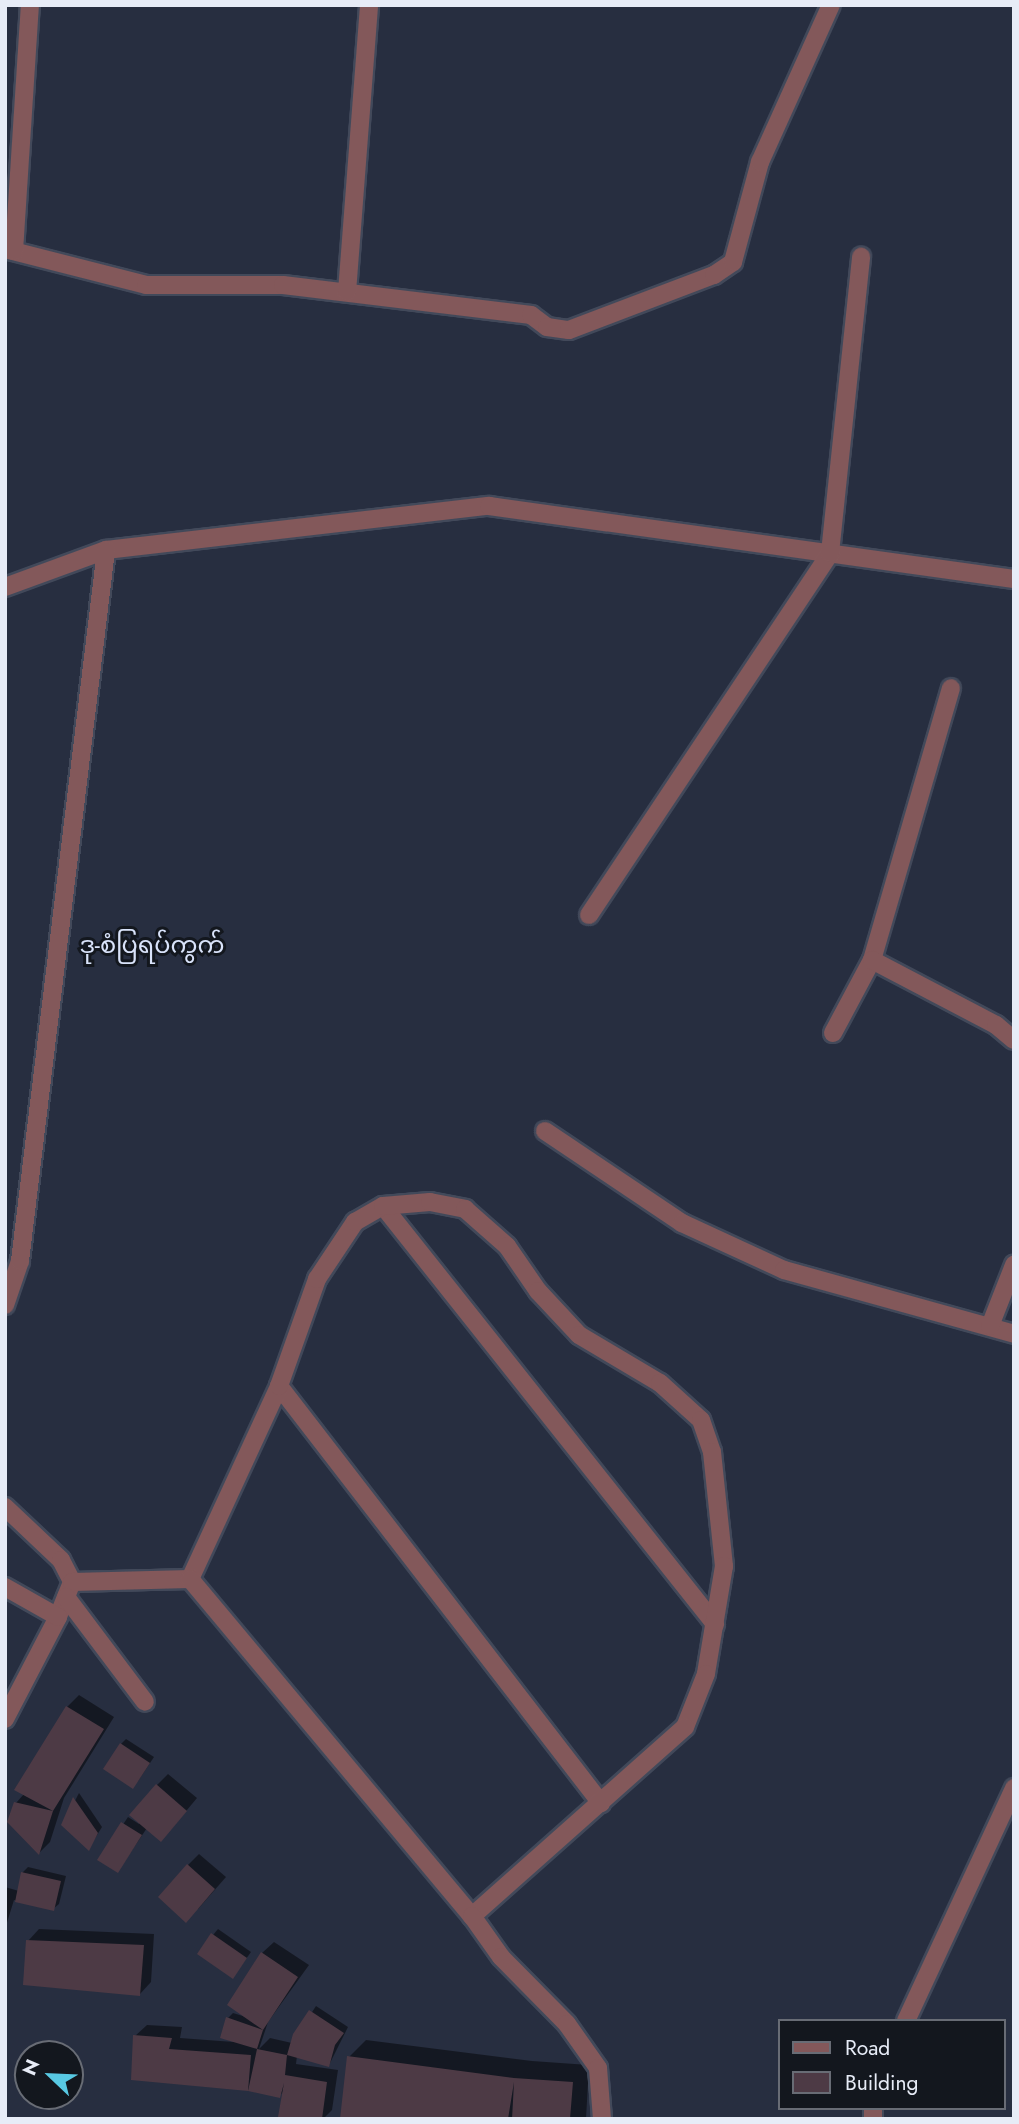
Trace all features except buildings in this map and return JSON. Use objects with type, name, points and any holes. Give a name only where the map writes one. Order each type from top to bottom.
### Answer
[{"type":"street","points":[[30,5],[10,250],[146,285],[283,285],[531,315],[547,327],[569,330],[714,275],[733,262],[760,162],[831,5]]},
{"type":"street","points":[[347,292],[369,5]]},
{"type":"street","points":[[589,915],[830,554],[861,257]]},
{"type":"street","points":[[5,587],[106,550],[489,506],[1014,579]]},
{"type":"street","points":[[5,1305],[20,1261],[106,550]]},
{"type":"street","points":[[833,1033],[872,960],[951,688]]},
{"type":"street","points":[[872,960],[996,1026],[1014,1040]]},
{"type":"street","points":[[545,1131],[682,1223],[783,1270],[1014,1334]]},
{"type":"street","points":[[190,1579],[279,1386],[317,1279],[355,1222],[383,1206],[430,1202],[465,1209],[507,1246],[538,1291],[579,1335],[660,1383],[701,1420],[712,1452],[724,1566],[706,1674],[685,1727],[472,1916]]},
{"type":"street","points":[[383,1206],[715,1624]]},
{"type":"street","points":[[990,1326],[1014,1265]]},
{"type":"street","points":[[279,1386],[601,1803]]},
{"type":"street","points":[[5,1507],[61,1560],[69,1589],[145,1702]]},
{"type":"street","points":[[69,1589],[190,1579]]},
{"type":"street","points":[[190,1579],[472,1916],[501,1957],[567,2024],[598,2068],[603,2119]]},
{"type":"street","points":[[5,1587],[58,1617]]},
{"type":"street","points":[[5,1719],[58,1617],[69,1589]]},
{"type":"street","points":[[907,2019],[1014,1788]]},
{"type":"district","name":"ဒု-စံပြရပ်ကွက်","points":[[152,945]]}]
